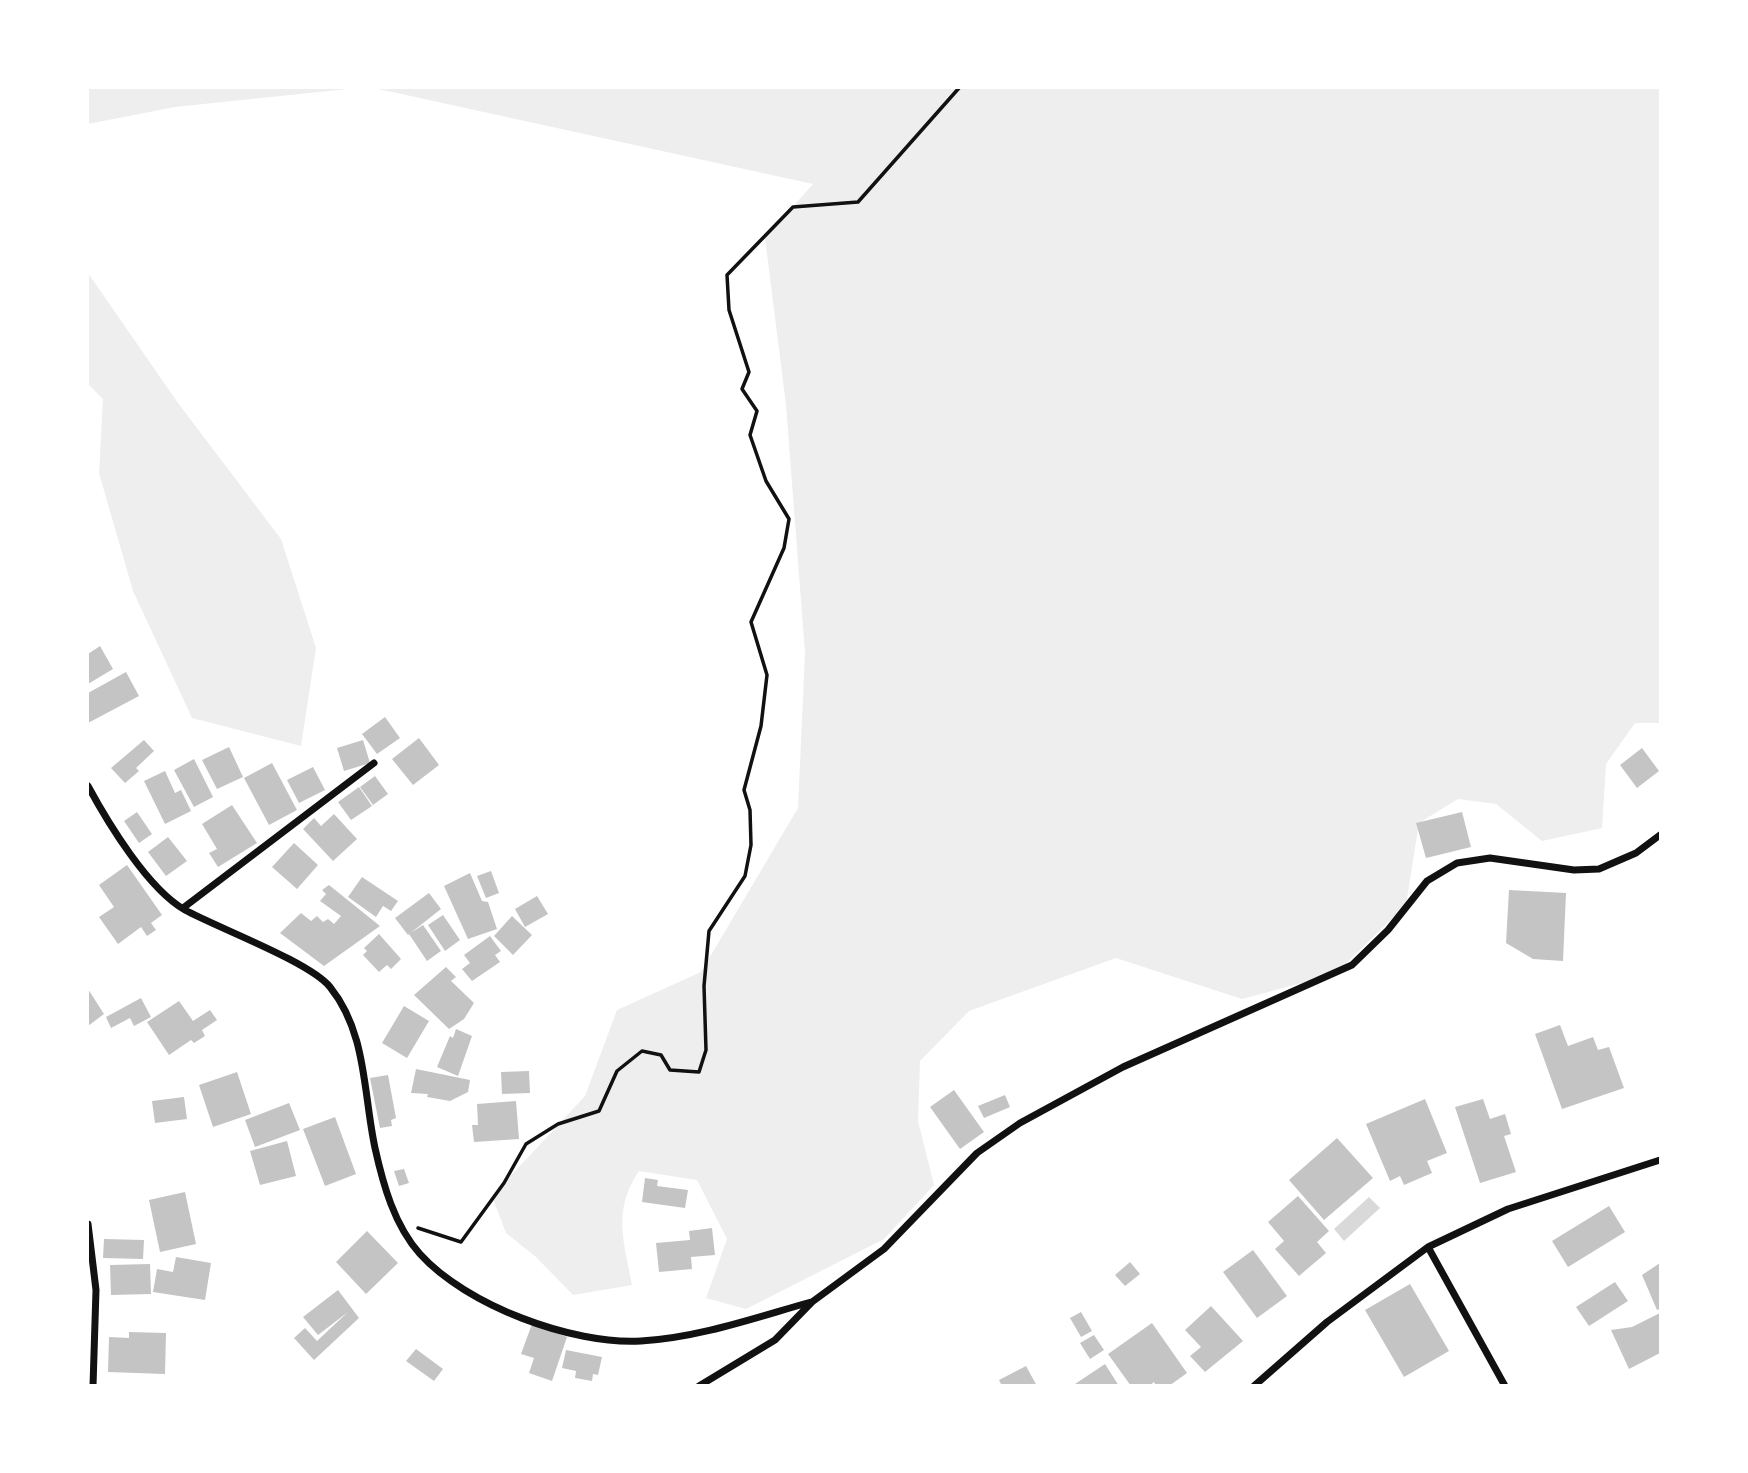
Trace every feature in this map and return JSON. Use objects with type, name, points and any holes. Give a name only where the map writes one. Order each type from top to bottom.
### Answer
[{"type":"street","points":[[183,908],[374,763]]},
{"type":"street","points":[[88,786],[112,830],[162,889],[183,908],[298,964],[327,983],[344,1005],[358,1043],[375,1148],[397,1220],[420,1254],[451,1280],[501,1311],[608,1340],[642,1341],[693,1332],[811,1302]]},
{"type":"street","points":[[699,1385],[775,1340],[811,1302],[884,1249],[977,1153],[1020,1123],[1135,1062],[1352,965],[1388,930],[1427,881],[1457,863],[1490,858],[1574,870],[1599,869],[1636,853],[1661,835]]},
{"type":"street","points":[[1254,1385],[1327,1322],[1428,1247],[1508,1209],[1661,1160]]},
{"type":"street","points":[[88,1224],[96,1290],[93,1385]]},
{"type":"street","points":[[1428,1247],[1505,1385]]},
{"type":"path","points":[[397,1220],[461,1242],[504,1183],[526,1144],[558,1124],[599,1111],[617,1071],[642,1051],[661,1055],[670,1070],[699,1072],[706,1050],[704,986],[709,932],[745,876],[751,845],[750,810],[744,790],[761,726],[767,675],[751,622],[784,548],[789,519],[766,481],[750,435],[757,411],[742,389],[749,372],[729,310],[727,275],[793,207],[859,202],[959,88]]},
{"type":"shaded area","points":[[88,88],[357,88],[175,107],[88,124]]},
{"type":"shaded area","points":[[374,88],[1660,88],[1660,723],[1635,723],[1606,764],[1602,828],[1542,841],[1496,804],[1458,799],[1419,823],[1406,905],[1335,974],[1242,999],[1116,958],[969,1011],[920,1061],[918,1121],[934,1185],[884,1239],[746,1309],[706,1298],[727,1239],[697,1180],[639,1171],[625,1200],[622,1226],[632,1285],[573,1295],[536,1257],[506,1233],[492,1196],[585,1096],[617,1010],[701,972],[798,808],[805,653],[786,405],[765,238],[813,184]]},
{"type":"shaded area","points":[[88,273],[178,403],[281,539],[316,648],[301,746],[192,718],[133,591],[99,473],[103,399],[88,384]]},
{"type":"shaded area","points":[[1369,1197],[1380,1208],[1344,1241],[1334,1229]]},
{"type":"building","points":[[100,646],[113,669],[88,684],[88,654]]},
{"type":"building","points":[[126,672],[139,696],[88,723],[88,693]]},
{"type":"building","points":[[385,717],[400,738],[377,754],[362,734]]},
{"type":"building","points":[[419,738],[439,765],[413,785],[392,759]]},
{"type":"building","points":[[144,740],[154,751],[136,768],[139,771],[125,783],[111,768]]},
{"type":"building","points":[[363,740],[370,763],[344,771],[337,748]]},
{"type":"building","points":[[229,747],[243,777],[217,789],[202,760]]},
{"type":"building","points":[[1642,748],[1659,771],[1637,788],[1620,765]]},
{"type":"building","points":[[194,759],[213,797],[194,807],[174,770]]},
{"type":"building","points":[[272,763],[297,810],[269,825],[244,778]]},
{"type":"building","points":[[313,767],[325,790],[299,803],[287,780]]},
{"type":"building","points":[[165,771],[175,793],[181,790],[191,811],[165,824],[144,781]]},
{"type":"building","points":[[375,776],[388,794],[373,805],[360,787]]},
{"type":"building","points":[[359,787],[372,806],[351,820],[338,802]]},
{"type":"building","points":[[232,805],[257,843],[218,867],[209,853],[217,849],[202,824]]},
{"type":"building","points":[[137,812],[152,834],[139,843],[124,821]]},
{"type":"building","points":[[1462,812],[1471,847],[1426,858],[1416,823]]},
{"type":"building","points":[[334,814],[357,839],[333,861],[303,829],[314,818],[321,826]]},
{"type":"building","points":[[168,837],[187,861],[166,876],[148,852]]},
{"type":"building","points":[[294,843],[318,865],[297,889],[272,867]]},
{"type":"building","points":[[127,865],[162,915],[151,923],[156,930],[147,936],[141,927],[118,944],[99,917],[114,907],[99,885]]},
{"type":"building","points":[[491,871],[499,893],[486,898],[477,876]]},
{"type":"building","points":[[470,873],[482,901],[488,902],[497,929],[468,939],[444,886]]},
{"type":"building","points":[[362,877],[398,901],[391,911],[383,906],[376,917],[348,897]]},
{"type":"building","points":[[329,885],[380,926],[324,966],[280,933],[301,913],[311,921],[317,916],[323,922],[328,919],[334,924],[341,916],[320,901],[326,894],[322,890]]},
{"type":"building","points":[[1509,890],[1566,893],[1563,961],[1533,959],[1506,943]]},
{"type":"building","points":[[429,893],[441,909],[408,935],[395,918]]},
{"type":"building","points":[[537,896],[548,914],[525,927],[515,909]]},
{"type":"building","points":[[443,915],[460,940],[445,951],[428,925]]},
{"type":"building","points":[[512,916],[532,935],[513,955],[494,936]]},
{"type":"building","points":[[423,925],[441,951],[427,961],[409,934]]},
{"type":"building","points":[[379,934],[401,959],[391,969],[387,965],[379,972],[363,955],[367,951],[364,948]]},
{"type":"building","points":[[490,936],[501,951],[495,955],[500,962],[472,981],[462,969],[470,963],[464,955]]},
{"type":"building","points":[[446,967],[456,977],[451,981],[474,1003],[464,1019],[449,1029],[414,995]]},
{"type":"building","points":[[88,989],[104,1014],[88,1026]]},
{"type":"building","points":[[141,998],[151,1017],[134,1026],[130,1018],[111,1028],[106,1017]]},
{"type":"building","points":[[179,1001],[193,1021],[210,1010],[217,1020],[202,1030],[205,1036],[194,1043],[191,1040],[169,1055],[147,1022]]},
{"type":"building","points":[[404,1006],[429,1021],[407,1058],[382,1043]]},
{"type":"building","points":[[1560,1025],[1568,1046],[1593,1037],[1598,1050],[1609,1047],[1624,1088],[1562,1109],[1535,1034]]},
{"type":"building","points":[[456,1029],[472,1036],[458,1076],[437,1067],[450,1036],[453,1038]]},
{"type":"building","points":[[416,1069],[470,1080],[468,1092],[450,1101],[427,1097],[428,1094],[411,1093]]},
{"type":"building","points":[[529,1071],[530,1093],[502,1094],[501,1072]]},
{"type":"building","points":[[237,1072],[251,1114],[213,1127],[199,1085]]},
{"type":"building","points":[[388,1075],[396,1118],[391,1120],[392,1126],[380,1128],[370,1078]]},
{"type":"building","points":[[954,1090],[984,1132],[960,1149],[930,1107]]},
{"type":"building","points":[[1005,1095],[1010,1107],[984,1118],[978,1106]]},
{"type":"building","points":[[184,1097],[187,1119],[155,1123],[152,1101]]},
{"type":"building","points":[[1425,1099],[1447,1153],[1427,1161],[1432,1173],[1404,1185],[1400,1176],[1390,1181],[1366,1124]]},
{"type":"building","points":[[1483,1099],[1490,1119],[1505,1114],[1511,1134],[1504,1136],[1516,1172],[1480,1183],[1455,1107]]},
{"type":"building","points":[[516,1101],[519,1139],[474,1142],[472,1125],[478,1125],[477,1104]]},
{"type":"building","points":[[289,1103],[300,1130],[255,1147],[245,1120]]},
{"type":"building","points":[[335,1117],[356,1174],[325,1186],[303,1129]]},
{"type":"building","points":[[1337,1138],[1373,1178],[1324,1220],[1289,1180]]},
{"type":"building","points":[[287,1141],[296,1176],[260,1185],[250,1151]]},
{"type":"building","points":[[404,1169],[409,1183],[399,1186],[394,1171]]},
{"type":"building","points":[[645,1178],[658,1180],[657,1186],[688,1190],[685,1208],[642,1202]]},
{"type":"building","points":[[185,1192],[196,1244],[160,1252],[149,1200]]},
{"type":"building","points":[[1298,1196],[1329,1231],[1317,1242],[1326,1253],[1299,1276],[1275,1249],[1284,1241],[1268,1222]]},
{"type":"building","points":[[1609,1206],[1625,1232],[1568,1267],[1552,1241]]},
{"type":"building","points":[[712,1228],[715,1255],[691,1257],[692,1269],[659,1272],[656,1243],[690,1240],[689,1231]]},
{"type":"building","points":[[367,1231],[398,1263],[366,1294],[336,1262]]},
{"type":"building","points":[[104,1239],[144,1240],[143,1259],[103,1258]]},
{"type":"building","points":[[1253,1250],[1287,1296],[1257,1318],[1223,1272]]},
{"type":"building","points":[[176,1257],[211,1263],[205,1300],[153,1292],[157,1269],[173,1272]]},
{"type":"building","points":[[1130,1262],[1140,1274],[1125,1286],[1115,1275]]},
{"type":"building","points":[[1660,1263],[1660,1309],[1657,1310],[1642,1275]]},
{"type":"building","points":[[150,1264],[151,1294],[111,1295],[110,1265]]},
{"type":"building","points":[[1615,1282],[1628,1301],[1589,1326],[1576,1307]]},
{"type":"building","points":[[1410,1284],[1449,1351],[1404,1377],[1365,1310]]},
{"type":"building","points":[[338,1290],[359,1318],[314,1360],[294,1338],[305,1328],[317,1341],[348,1312],[318,1335],[303,1317]]},
{"type":"building","points":[[1211,1306],[1243,1341],[1205,1372],[1190,1356],[1201,1347],[1185,1330]]},
{"type":"building","points":[[1081,1312],[1092,1331],[1081,1337],[1070,1318]]},
{"type":"building","points":[[1660,1313],[1660,1353],[1629,1369],[1611,1330],[1632,1327]]},
{"type":"building","points":[[1152,1323],[1187,1373],[1169,1386],[1156,1386],[1154,1382],[1149,1386],[1131,1386],[1108,1354]]},
{"type":"building","points":[[532,1324],[567,1337],[552,1381],[529,1373],[534,1358],[521,1354]]},
{"type":"building","points":[[129,1332],[166,1333],[165,1374],[108,1372],[109,1337],[129,1338]]},
{"type":"building","points":[[1094,1335],[1104,1350],[1090,1359],[1080,1343]]},
{"type":"building","points":[[416,1349],[443,1369],[434,1381],[406,1361]]},
{"type":"building","points":[[566,1350],[602,1357],[598,1375],[593,1374],[592,1381],[575,1378],[576,1371],[562,1368]]},
{"type":"building","points":[[1105,1364],[1119,1386],[1072,1386]]},
{"type":"building","points":[[1026,1366],[1037,1386],[1002,1386],[999,1380]]}]
